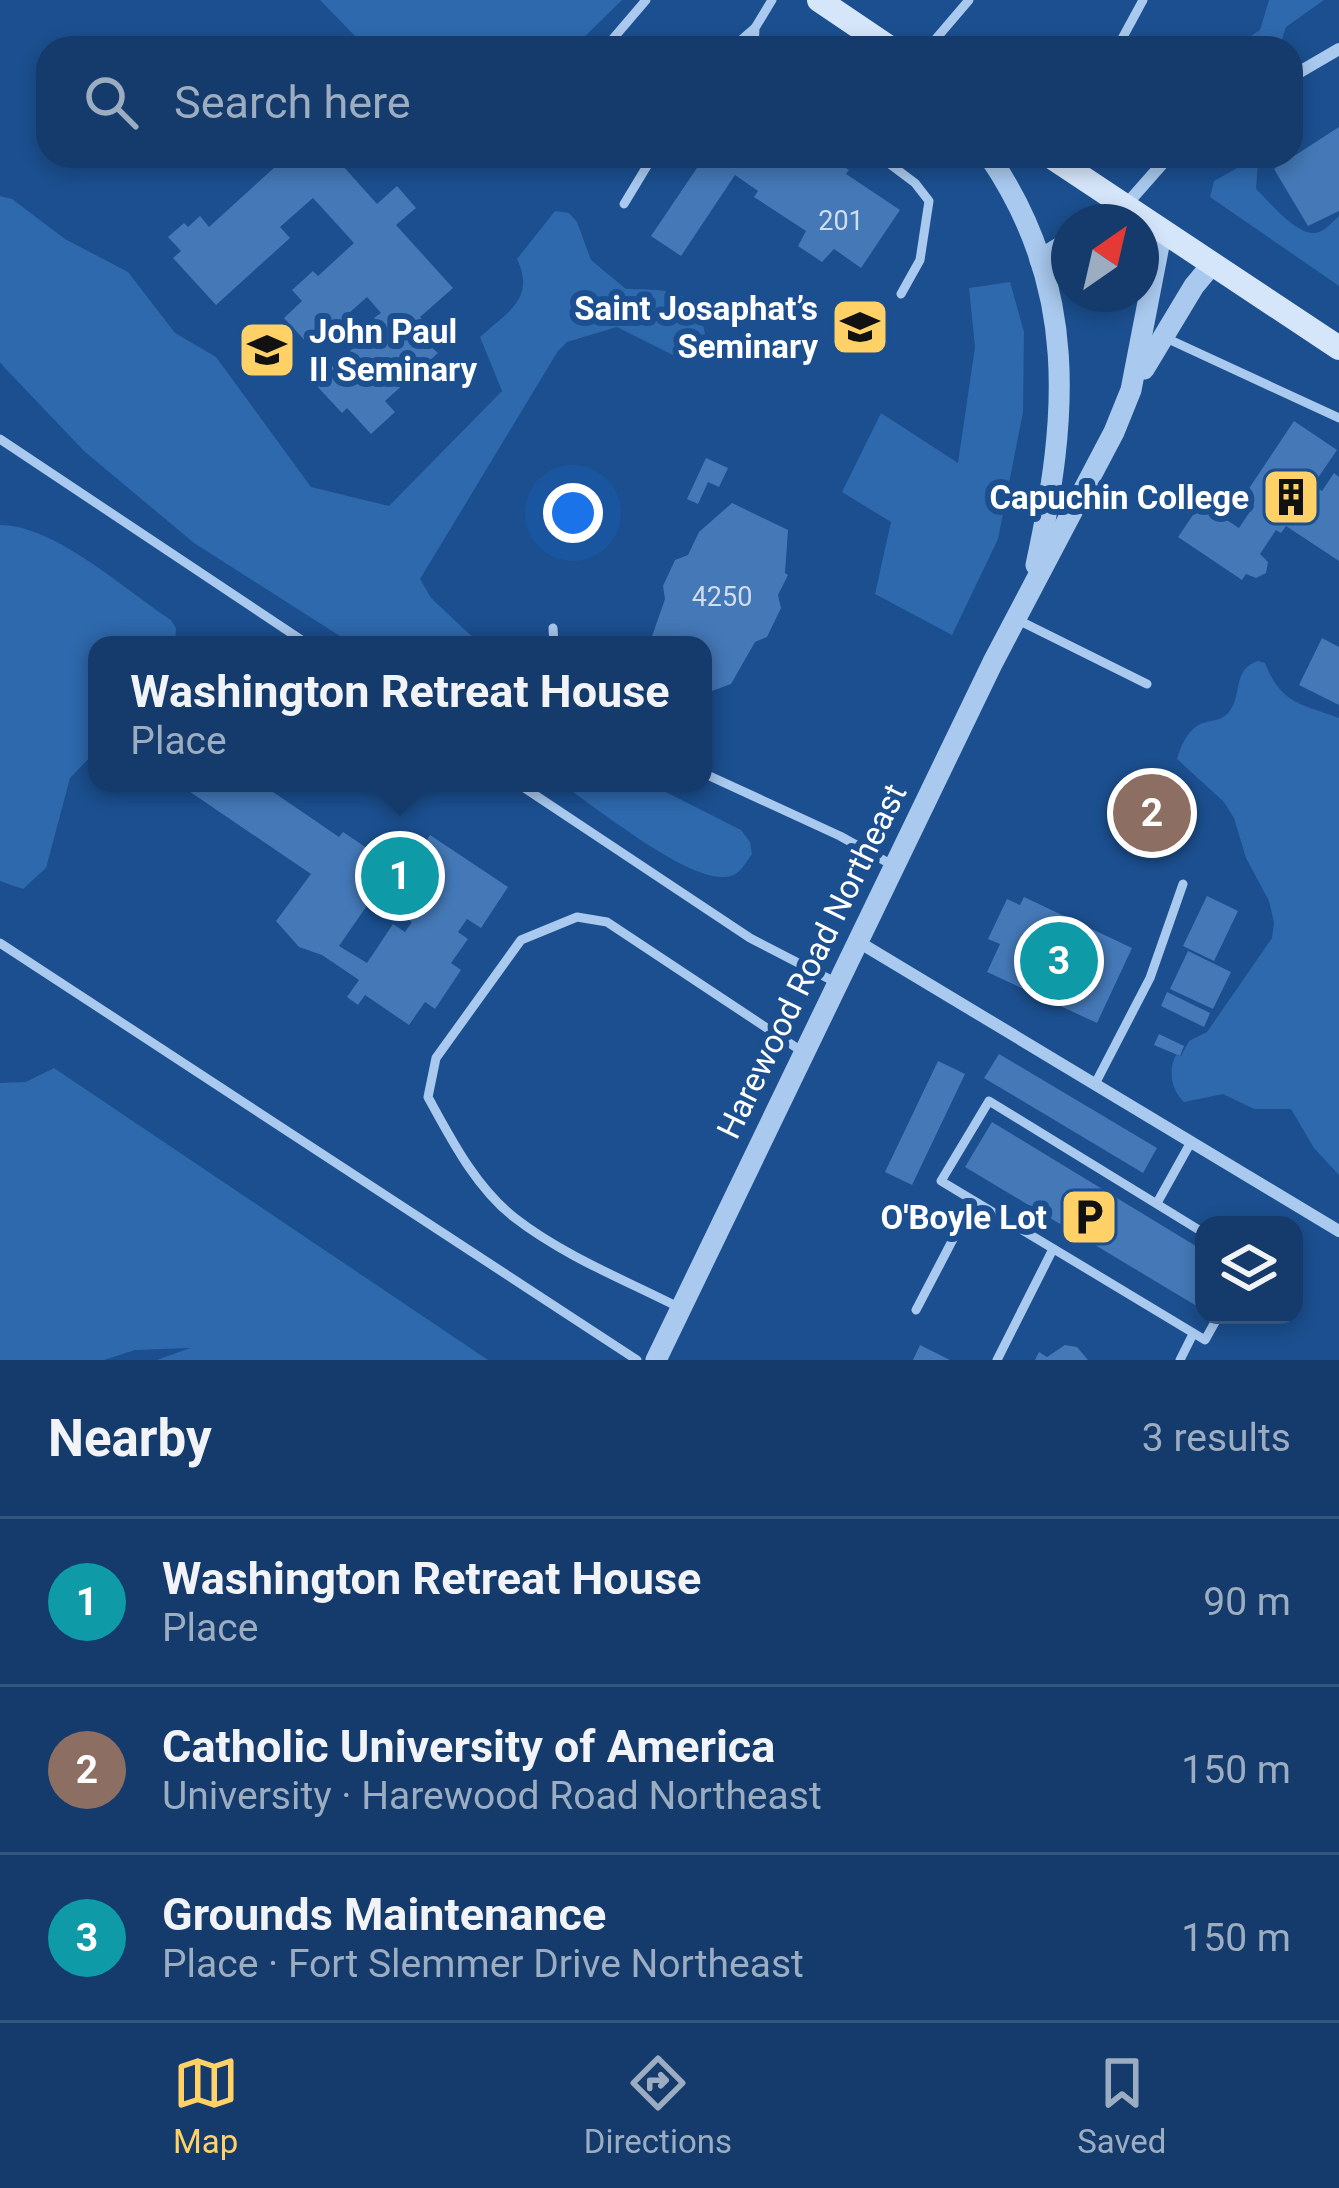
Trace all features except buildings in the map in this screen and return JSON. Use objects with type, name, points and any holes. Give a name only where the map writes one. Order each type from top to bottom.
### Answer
[{"type":"main road","points":[[818,0],[872,36]]},
{"type":"main road","points":[[1069,168],[1122,204]]},
{"type":"main road","points":[[1159,228],[1339,348]]},
{"type":"street","points":[[1303,70],[1339,49]]},
{"type":"street","name":"Harewood Road Northeast","points":[[997,168],[1040,260],[1055,326],[1062,395],[1052,488],[1030,593]]},
{"type":"street","points":[[1127,204],[1158,168]]},
{"type":"street","name":"Harewood Road Northeast","points":[[656,1360],[894,866],[1114,432],[1154,332],[1162,230]]},
{"type":"street","points":[[1040,260],[1051,253]]},
{"type":"street","points":[[1154,332],[1213,263]]},
{"type":"street","points":[[857,941],[1339,1231]]},
{"type":"lane","points":[[615,36],[646,0]]},
{"type":"lane","points":[[745,36],[772,0]]},
{"type":"lane","points":[[938,36],[969,0]]},
{"type":"lane","points":[[1124,36],[1143,0]]},
{"type":"lane","points":[[754,28],[754,36]]},
{"type":"lane","points":[[624,204],[646,168]]},
{"type":"lane","points":[[896,168],[929,200],[920,260],[901,294]]},
{"type":"lane","points":[[1154,332],[1339,418]]},
{"type":"lane","points":[[0,439],[296,636]]},
{"type":"lane","points":[[1016,619],[1148,684]]},
{"type":"lane","points":[[553,628],[553,636]]},
{"type":"lane","points":[[712,777],[894,866]]},
{"type":"lane","points":[[531,792],[750,938],[837,983]]},
{"type":"lane","points":[[1095,1084],[1150,978],[1183,884]]},
{"type":"lane","points":[[680,1309],[571,1253],[512,1216],[461,1157],[428,1096],[436,1058],[521,940],[577,917],[607,922],[803,1052]]},
{"type":"lane","points":[[0,943],[637,1360]]},
{"type":"lane","points":[[1195,1227],[989,1101],[941,1181],[1204,1340],[1214,1324]]},
{"type":"lane","points":[[1157,1203],[1191,1142]]},
{"type":"lane","points":[[916,1310],[974,1201]]},
{"type":"lane","points":[[997,1360],[1053,1249]]},
{"type":"lane","points":[[1180,1360],[1193,1334]]},
{"type":"shaded area","points":[[320,0],[622,0],[585,36],[355,36]]},
{"type":"shaded area","points":[[1269,0],[1324,0],[1286,27],[1283,36],[1251,36],[1260,30]]},
{"type":"shaded area","points":[[1237,168],[1258,168],[1256,189],[1299,228],[1318,233],[1339,216],[1339,286],[1210,197],[1214,181]]},
{"type":"shaded area","points":[[0,196],[12,199],[65,239],[128,272],[175,333],[216,357],[311,487],[389,506],[502,391],[480,337],[516,304],[523,285],[517,259],[555,211],[569,213],[591,260],[626,289],[671,292],[691,302],[707,344],[701,353],[675,356],[617,327],[567,342],[558,351],[420,579],[431,598],[471,636],[340,636],[194,543],[84,451],[0,362]]},
{"type":"shaded area","points":[[1010,282],[1024,332],[1023,412],[998,539],[952,635],[875,594],[891,522],[842,492],[881,413],[958,463],[975,347],[969,288]]},
{"type":"shaded area","points":[[0,525],[21,528],[66,547],[176,628],[176,636],[88,636],[88,759],[70,778],[46,868],[23,889],[0,881]]},
{"type":"shaded area","points":[[1258,661],[1265,663],[1285,695],[1339,718],[1339,1175],[1314,1148],[1291,1109],[1254,1109],[1223,1094],[1184,1102],[1172,1080],[1176,1055],[1181,1056],[1189,1041],[1207,1032],[1272,938],[1269,901],[1246,858],[1234,818],[1224,802],[1177,759],[1191,732],[1231,709],[1241,675]]},
{"type":"shaded area","points":[[573,792],[666,792],[741,830],[752,854],[734,875],[707,875],[617,824]]},
{"type":"shaded area","points":[[54,1068],[488,1360],[157,1360],[190,1348],[135,1350],[104,1360],[0,1360],[0,1083],[26,1082]]},
{"type":"place","name":"Saint Josaphat’s Seminary","points":[[860,327]]},
{"type":"place","name":"John Paul II Seminary","points":[[267,350]]},
{"type":"place","name":"Capuchin College","points":[[1291,497]]},
{"type":"place","name":"Catholic University of America","points":[[1152,813]]},
{"type":"place","name":"Washington Retreat House","points":[[400,876]]},
{"type":"place","name":"Grounds Maintenance","points":[[1059,961]]},
{"type":"place","name":"O'Boyle Lot","points":[[1089,1217]]}]
